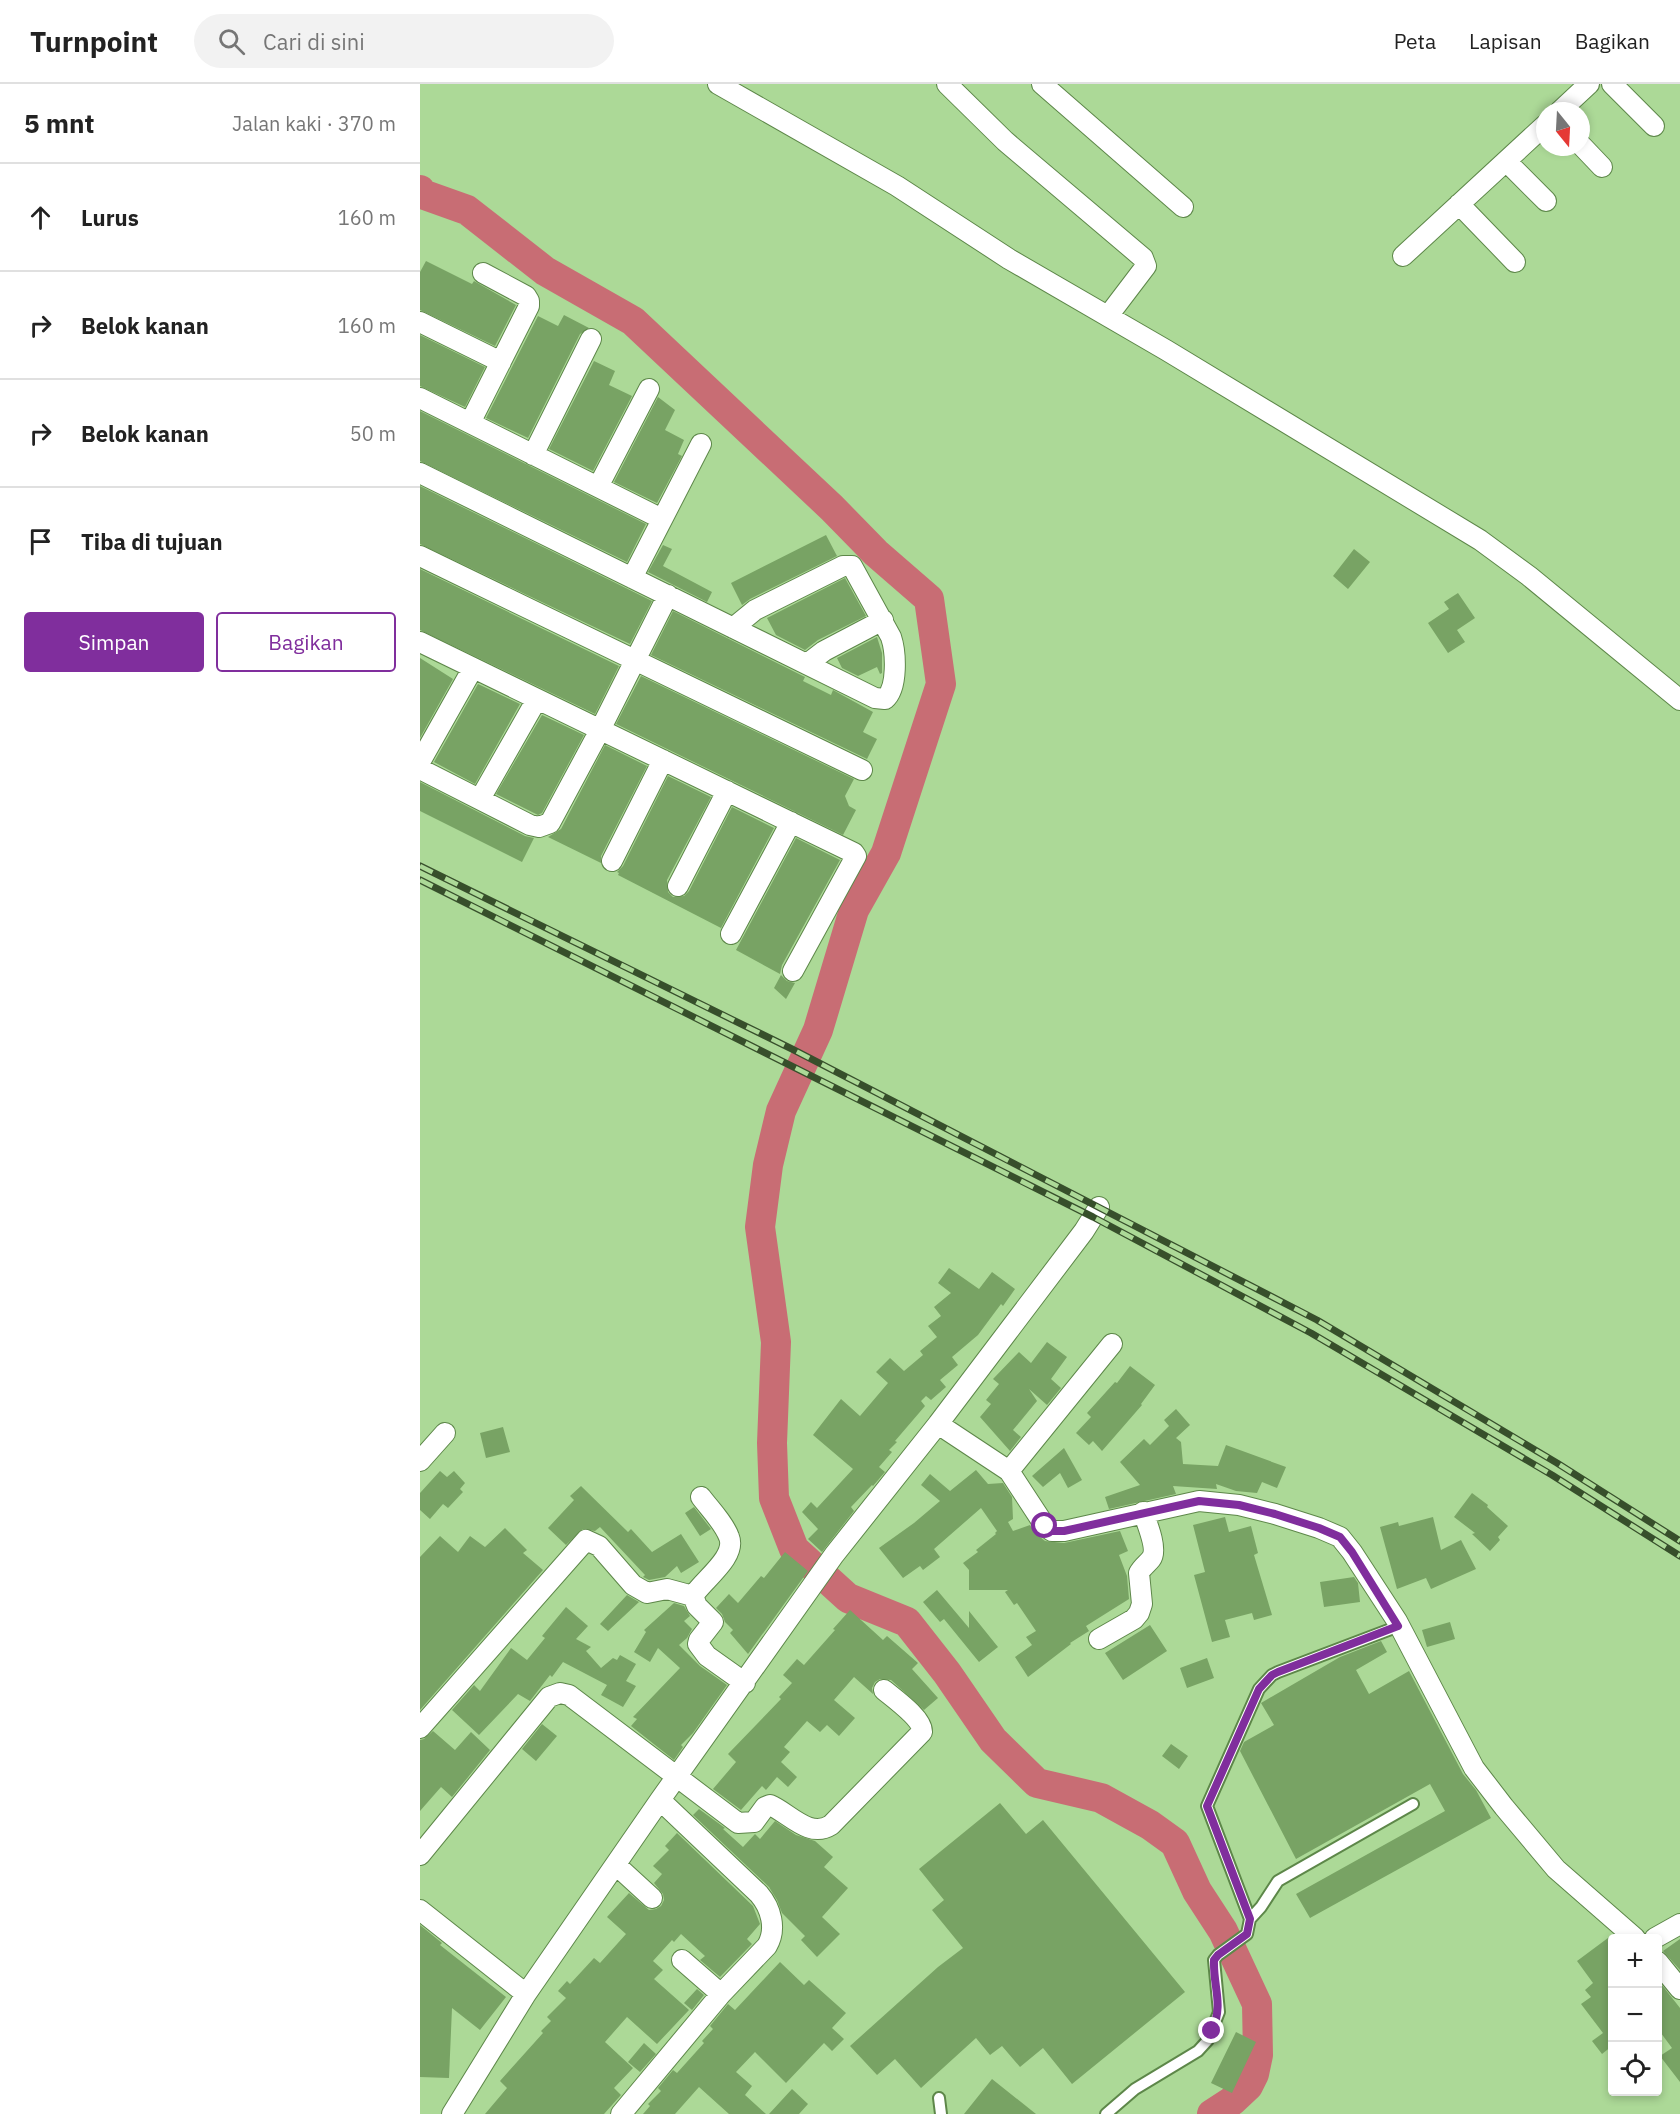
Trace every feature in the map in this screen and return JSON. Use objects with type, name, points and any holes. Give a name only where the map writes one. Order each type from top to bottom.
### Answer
[{"type":"street","points":[[718,84],[897,186],[1009,259],[1480,540],[1529,576],[1680,700]]},
{"type":"street","points":[[1042,84],[1183,207]]},
{"type":"street","points":[[1570,102],[1589,84]]},
{"type":"street","points":[[1612,84],[1654,126]]},
{"type":"street","points":[[951,85],[1005,141],[1143,258],[1146,266],[1108,316]]},
{"type":"street","points":[[1403,256],[1536,133]]},
{"type":"street","points":[[1590,154],[1602,167]]},
{"type":"street","points":[[1506,161],[1546,201]]},
{"type":"street","points":[[1459,204],[1515,262]]},
{"type":"street","points":[[470,423],[530,301],[526,296],[483,273]]},
{"type":"street","points":[[420,322],[501,362]]},
{"type":"street","points":[[533,455],[591,339]]},
{"type":"street","points":[[598,487],[650,389]]},
{"type":"street","points":[[420,398],[662,519]]},
{"type":"street","points":[[632,578],[701,444]]},
{"type":"street","points":[[420,473],[668,596],[733,628],[807,664],[875,698],[885,699],[890,694],[895,648],[883,620],[852,566],[848,565],[755,610],[733,628]]},
{"type":"street","points":[[420,556],[862,770]]},
{"type":"street","points":[[420,769],[530,825],[539,827],[550,823],[668,596]]},
{"type":"street","points":[[807,664],[824,651],[883,620]]},
{"type":"street","points":[[420,642],[854,853],[856,856],[793,972]]},
{"type":"street","points":[[420,762],[473,668]]},
{"type":"street","points":[[480,800],[537,699]]},
{"type":"street","points":[[612,861],[663,760]]},
{"type":"street","points":[[678,886],[727,791]]},
{"type":"street","points":[[731,934],[791,822]]},
{"type":"street","points":[[452,2114],[526,1994],[834,1555],[938,1424],[1099,1207]]},
{"type":"street","points":[[1009,1471],[1112,1344]]},
{"type":"street","points":[[938,1424],[1009,1471],[1036,1514],[1052,1531],[1064,1531],[1187,1503],[1209,1502],[1239,1505],[1319,1528],[1340,1537],[1398,1624],[1480,1776],[1556,1869],[1630,1934]]},
{"type":"street","points":[[420,1461],[445,1433]]},
{"type":"street","points":[[693,1596],[730,1549],[730,1538],[701,1497]]},
{"type":"street","points":[[1099,1639],[1134,1619],[1141,1609],[1139,1573],[1153,1557],[1154,1550],[1143,1512]]},
{"type":"street","points":[[420,1728],[586,1540],[599,1546],[633,1585],[647,1593],[668,1589],[693,1596]]},
{"type":"street","points":[[693,1596],[697,1606],[713,1622],[699,1640],[700,1648],[707,1656],[745,1683]]},
{"type":"street","points":[[420,1855],[549,1697],[555,1694],[569,1695],[738,1823],[753,1822],[770,1805],[801,1824],[823,1830],[831,1825],[922,1732],[917,1720],[884,1690]]},
{"type":"street","points":[[621,2114],[721,1994],[770,1941],[772,1927],[769,1911],[759,1894],[660,1800]]},
{"type":"street","points":[[616,1865],[652,1898]]},
{"type":"street","points":[[420,1910],[526,1994]]},
{"type":"street","points":[[1661,1934],[1680,1924]]},
{"type":"street","points":[[682,1960],[721,1994]]},
{"type":"street","points":[[1662,1967],[1680,1989]]},
{"type":"lane","points":[[1250,1919],[1207,1806],[1259,1689],[1278,1672],[1398,1624]]},
{"type":"lane","points":[[1106,2114],[1136,2089],[1198,2051],[1208,2040],[1219,2013],[1214,1963],[1218,1955],[1247,1934],[1250,1919],[1261,1907],[1273,1887],[1283,1877],[1413,1804]]},
{"type":"lane","points":[[939,2098],[941,2114]]},
{"type":"building","points":[[426,261],[472,284],[474,281],[516,305],[495,346],[420,310],[420,272]]},
{"type":"building","points":[[564,315],[589,328],[580,334],[528,438],[486,418],[538,316],[558,326]]},
{"type":"building","points":[[420,335],[485,367],[465,407],[420,386]]},
{"type":"building","points":[[594,361],[615,371],[609,385],[632,396],[593,471],[549,449]]},
{"type":"building","points":[[658,397],[675,410],[665,430],[684,440],[678,454],[682,456],[657,503],[614,482]]},
{"type":"building","points":[[420,411],[646,524],[627,562],[420,461]]},
{"type":"building","points":[[420,486],[652,601],[630,644],[420,544]]},
{"type":"building","points":[[826,535],[837,556],[742,605],[731,583]]},
{"type":"building","points":[[663,545],[672,549],[663,566],[712,592],[707,602],[648,572]]},
{"type":"building","points":[[1354,549],[1370,562],[1348,589],[1333,576]]},
{"type":"building","points":[[420,569],[619,666],[595,714],[420,630]]},
{"type":"building","points":[[845,578],[866,616],[818,640],[805,650],[776,635],[767,618]]},
{"type":"building","points":[[1458,593],[1475,618],[1457,630],[1465,642],[1448,653],[1428,623],[1449,609],[1444,602]]},
{"type":"building","points":[[673,611],[805,677],[803,681],[831,695],[833,690],[873,712],[863,732],[877,739],[867,759],[651,655]]},
{"type":"building","points":[[877,637],[882,653],[882,673],[880,674],[877,667],[858,676],[842,668],[837,658]]},
{"type":"building","points":[[420,658],[453,679],[420,738]]},
{"type":"building","points":[[641,676],[854,779],[845,796],[849,806],[856,810],[843,835],[616,724]]},
{"type":"building","points":[[478,684],[520,704],[475,784],[434,762]]},
{"type":"building","points":[[542,715],[584,735],[542,813],[538,815],[496,794]]},
{"type":"building","points":[[605,745],[647,766],[601,856],[601,863],[548,837],[561,829]]},
{"type":"building","points":[[668,776],[711,797],[667,880],[668,892],[673,897],[684,896],[689,891],[732,807],[774,828],[721,928],[618,875],[617,872],[623,866]]},
{"type":"building","points":[[420,782],[525,836],[534,838],[522,862],[420,811]]},
{"type":"building","points":[[796,838],[840,860],[782,965],[780,974],[736,950]]},
{"type":"building","points":[[781,975],[787,981],[795,983],[786,999],[774,988]]},
{"type":"building","points":[[949,1268],[979,1289],[992,1272],[1015,1289],[978,1335],[952,1357],[958,1365],[940,1380],[946,1387],[931,1400],[926,1396],[921,1401],[925,1406],[895,1441],[897,1442],[889,1450],[892,1452],[879,1467],[885,1472],[851,1507],[854,1511],[822,1552],[808,1539],[818,1529],[802,1512],[811,1502],[817,1508],[853,1469],[813,1435],[841,1399],[860,1416],[888,1383],[876,1372],[890,1358],[904,1371],[923,1355],[920,1351],[937,1337],[928,1326],[941,1316],[934,1307],[951,1293],[938,1283]]},
{"type":"building","points":[[1047,1342],[1067,1357],[1051,1379],[1061,1388],[1047,1405],[1029,1389],[1037,1401],[1013,1430],[1021,1437],[1010,1451],[980,1417],[991,1404],[986,1400],[999,1384],[993,1379],[1019,1352],[1031,1363]]},
{"type":"building","points":[[1130,1366],[1155,1385],[1142,1405],[1102,1451],[1093,1441],[1089,1445],[1076,1433],[1091,1417],[1087,1413],[1115,1382],[1117,1383]]},
{"type":"building","points":[[1176,1409],[1190,1425],[1176,1438],[1181,1442],[1183,1464],[1218,1466],[1226,1445],[1286,1467],[1277,1488],[1262,1482],[1257,1493],[1236,1491],[1216,1484],[1217,1489],[1173,1486],[1176,1494],[1109,1509],[1105,1497],[1140,1485],[1120,1462],[1144,1439],[1150,1445],[1169,1426],[1164,1420]]},
{"type":"building","points":[[503,1427],[510,1452],[486,1458],[480,1433]]},
{"type":"building","points":[[1064,1448],[1082,1480],[1068,1488],[1060,1473],[1043,1487],[1032,1476]]},
{"type":"building","points":[[976,1470],[988,1484],[1003,1483],[1012,1497],[1013,1519],[1008,1522],[1013,1531],[1030,1525],[1035,1533],[1045,1541],[1064,1543],[1120,1531],[1128,1551],[1119,1555],[1127,1576],[1129,1599],[1086,1626],[1089,1631],[1070,1643],[1028,1677],[1015,1657],[1032,1645],[1026,1637],[1036,1631],[1017,1603],[1014,1605],[1005,1592],[1008,1590],[969,1590],[969,1570],[963,1563],[978,1552],[976,1550],[997,1531],[981,1508],[934,1549],[940,1557],[923,1570],[920,1566],[903,1578],[879,1548],[940,1501],[921,1485],[930,1474],[950,1491]]},
{"type":"building","points":[[440,1471],[447,1477],[454,1471],[465,1483],[460,1489],[463,1492],[448,1508],[443,1504],[430,1519],[420,1510],[420,1493]]},
{"type":"building","points":[[581,1486],[628,1532],[631,1529],[652,1552],[681,1534],[699,1562],[681,1573],[677,1566],[665,1577],[649,1580],[643,1577],[645,1575],[600,1527],[595,1531],[583,1529],[566,1545],[548,1528],[574,1500],[570,1496]]},
{"type":"building","points":[[1472,1493],[1488,1505],[1487,1507],[1508,1526],[1490,1551],[1472,1534],[1475,1533],[1454,1517]]},
{"type":"building","points":[[694,1507],[711,1529],[700,1536],[685,1513]]},
{"type":"building","points":[[1225,1517],[1229,1532],[1251,1526],[1258,1553],[1254,1555],[1272,1615],[1254,1620],[1252,1613],[1225,1620],[1230,1637],[1212,1642],[1194,1575],[1205,1572],[1193,1525]]},
{"type":"building","points":[[1433,1517],[1441,1550],[1461,1540],[1476,1569],[1431,1589],[1426,1578],[1397,1589],[1380,1527],[1398,1522],[1399,1526]]},
{"type":"building","points":[[505,1528],[527,1550],[523,1553],[543,1570],[420,1710],[420,1557],[440,1536],[458,1552],[470,1536],[485,1547]]},
{"type":"building","points":[[785,1552],[808,1571],[748,1654],[730,1633],[733,1630],[716,1608],[729,1594],[738,1603],[761,1576],[764,1578]]},
{"type":"building","points":[[1354,1577],[1358,1583],[1360,1602],[1324,1607],[1320,1582]]},
{"type":"building","points":[[937,1590],[969,1628],[969,1611],[998,1647],[979,1662],[944,1619],[940,1622],[923,1602]]},
{"type":"building","points":[[627,1595],[639,1602],[608,1631],[600,1624]]},
{"type":"building","points":[[674,1603],[684,1606],[690,1616],[684,1621],[692,1629],[679,1645],[700,1666],[727,1685],[693,1733],[681,1745],[683,1747],[674,1760],[631,1726],[637,1719],[633,1717],[680,1668],[658,1648],[650,1662],[634,1652],[646,1632],[644,1630]]},
{"type":"building","points":[[566,1607],[588,1626],[576,1639],[591,1647],[586,1651],[601,1668],[613,1658],[617,1660],[620,1655],[636,1664],[626,1681],[636,1686],[623,1707],[601,1695],[607,1685],[563,1662],[530,1701],[518,1694],[479,1735],[452,1710],[474,1685],[480,1691],[511,1648],[527,1660],[545,1638],[542,1636]]},
{"type":"building","points":[[850,1610],[883,1640],[887,1636],[918,1663],[912,1669],[938,1698],[924,1710],[891,1680],[880,1679],[875,1682],[872,1688],[873,1694],[854,1677],[834,1700],[855,1718],[839,1736],[827,1725],[820,1732],[807,1721],[784,1747],[790,1752],[781,1762],[797,1777],[788,1787],[777,1777],[766,1790],[762,1786],[741,1810],[713,1789],[736,1762],[728,1754],[781,1699],[779,1697],[792,1683],[783,1675],[797,1659],[804,1665]]},
{"type":"building","points":[[1450,1622],[1455,1639],[1427,1647],[1422,1630]]},
{"type":"building","points":[[1150,1625],[1167,1651],[1123,1680],[1105,1653]]},
{"type":"building","points":[[1381,1641],[1387,1652],[1356,1670],[1369,1694],[1409,1671],[1463,1774],[1476,1790],[1491,1818],[1310,1918],[1296,1894],[1445,1811],[1430,1784],[1296,1859],[1240,1751],[1244,1742],[1274,1725],[1261,1703],[1340,1657]]},
{"type":"building","points":[[1207,1658],[1214,1678],[1187,1688],[1180,1668]]},
{"type":"building","points":[[542,1724],[557,1736],[536,1761],[522,1749]]},
{"type":"building","points":[[433,1731],[455,1750],[471,1732],[490,1750],[452,1797],[441,1787],[420,1811],[420,1740]]},
{"type":"building","points":[[1171,1744],[1188,1756],[1179,1769],[1162,1756]]},
{"type":"building","points":[[1000,1803],[1026,1834],[1043,1820],[1185,1992],[1072,2084],[1043,2048],[1020,2067],[1002,2046],[990,2055],[976,2038],[921,2088],[895,2059],[877,2075],[850,2046],[938,1967],[963,1948],[932,1910],[944,1900],[919,1869]]},
{"type":"building","points":[[699,1809],[725,1828],[723,1829],[743,1847],[755,1834],[760,1839],[775,1821],[796,1835],[815,1841],[833,1857],[824,1867],[848,1888],[822,1917],[840,1934],[817,1957],[801,1940],[805,1936],[782,1913],[769,1887],[693,1815]]},
{"type":"building","points":[[677,1833],[753,1906],[760,1924],[747,1939],[752,1944],[720,1977],[700,1960],[705,1956],[681,1934],[674,1942],[672,1940],[653,1961],[663,1970],[654,1979],[689,2010],[657,2044],[627,2017],[605,2042],[633,2068],[614,2088],[621,2095],[604,2114],[485,2114],[507,2088],[500,2081],[543,2033],[541,2031],[551,2021],[547,2017],[566,1998],[558,1991],[567,1981],[570,1984],[594,1958],[600,1963],[626,1934],[607,1917],[629,1893],[649,1910],[661,1906],[664,1900],[663,1894],[654,1883],[662,1874],[653,1866],[669,1850],[665,1846]]},
{"type":"building","points":[[420,1925],[442,1943],[440,1945],[506,1997],[480,2030],[452,2008],[449,2078],[420,2077]]},
{"type":"building","points":[[1608,1938],[1608,2049],[1602,2054],[1592,2041],[1603,2033],[1581,2004],[1591,1997],[1585,1990],[1593,1983],[1577,1961]]},
{"type":"building","points":[[1680,1939],[1680,1970],[1663,1951]]},
{"type":"building","points":[[780,1962],[804,1985],[809,1980],[846,2013],[832,2028],[844,2039],[832,2051],[824,2043],[786,2083],[755,2052],[736,2072],[752,2086],[745,2095],[766,2114],[729,2114],[699,2087],[675,2114],[643,2114],[650,2106],[648,2104],[661,2091],[658,2088],[673,2070],[677,2073],[704,2043],[702,2041],[713,2029],[710,2026],[728,2004],[735,2010]]},
{"type":"building","points":[[1662,1985],[1680,2008],[1680,2082],[1662,2059],[1662,2055],[1672,2048],[1662,2034]]},
{"type":"building","points":[[697,1989],[704,1995],[692,2010],[684,2003]]},
{"type":"building","points":[[1236,2032],[1256,2042],[1232,2093],[1211,2083]]},
{"type":"building","points":[[644,2043],[656,2054],[640,2072],[628,2062]]},
{"type":"building","points":[[992,2079],[1036,2114],[964,2114]]},
{"type":"building","points":[[792,2089],[808,2104],[799,2114],[769,2114]]},
{"type":"waterway","points":[[420,190],[422,194],[467,210],[545,271],[633,321],[832,508],[876,553],[929,599],[941,684],[886,853],[854,910],[818,1030],[781,1111],[768,1165],[760,1227],[776,1342],[772,1443],[774,1498],[794,1549],[848,1598],[907,1622],[947,1673],[993,1740],[1037,1783],[1101,1798],[1150,1825],[1175,1843],[1197,1891],[1223,1931],[1257,2004],[1258,2055],[1254,2074],[1248,2086],[1232,2101],[1212,2114]]},
{"type":"railway","points":[[420,866],[792,1049],[1317,1320],[1557,1463],[1680,1541]]},
{"type":"railway","points":[[420,880],[1093,1217],[1311,1333],[1552,1475],[1680,1556]]},
{"type":"route","points":[[1045,1526],[1052,1531],[1064,1531],[1199,1501],[1239,1505],[1275,1514],[1340,1537],[1397,1621],[1398,1626],[1278,1672],[1259,1689],[1207,1806],[1250,1919],[1247,1934],[1214,1960],[1219,2013],[1212,2031]]}]
